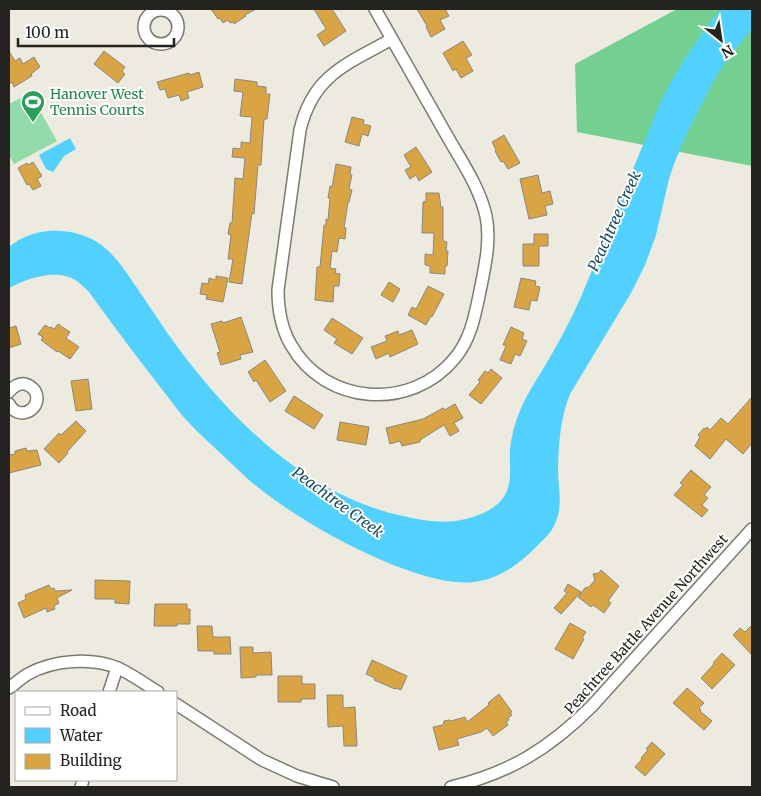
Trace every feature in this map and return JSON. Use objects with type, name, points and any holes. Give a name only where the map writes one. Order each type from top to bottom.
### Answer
[{"type":"street","points":[[375,9],[392,39],[477,189],[486,218],[488,248],[473,323],[466,341],[455,358],[438,375],[417,387],[393,394],[371,395],[333,385],[317,375],[303,362],[291,345],[283,327],[278,309],[278,290],[300,130],[307,106],[319,87],[335,72],[392,39]]},
{"type":"street","points":[[9,392],[12,387],[24,384],[33,388],[37,398],[34,406],[29,411],[21,413],[10,407],[9,404]]},
{"type":"street","name":"Peachtree Battle Avenue Northwest","points":[[451,787],[499,772],[525,759],[571,727],[752,529]]},
{"type":"street","points":[[9,688],[28,674],[49,665],[96,662],[117,668],[156,691]]},
{"type":"street","points":[[109,691],[117,668]]},
{"type":"street","points":[[178,705],[262,760],[297,776],[333,787]]},
{"type":"green space","points":[[677,9],[752,9],[752,166],[577,132],[575,64]]},
{"type":"green space","name":"Hanover West Tennis Courts","points":[[30,93],[57,141],[14,164],[9,155],[9,104]]},
{"type":"water","name":"Peachtree Creek","points":[[721,9],[752,9],[752,29],[716,76],[686,135],[669,179],[656,235],[645,265],[631,293],[570,394],[562,422],[558,468],[560,500],[555,523],[549,534],[527,556],[511,568],[493,577],[464,583],[422,575],[374,557],[318,528],[266,494],[193,427],[179,412],[89,292],[77,281],[69,277],[52,275],[34,278],[9,288],[9,247],[17,241],[32,234],[60,231],[79,234],[97,242],[109,251],[118,262],[190,364],[215,393],[269,447],[300,470],[332,490],[367,505],[403,516],[429,521],[448,522],[483,513],[496,506],[505,495],[510,479],[511,441],[520,410],[577,306],[661,101],[687,56]]},
{"type":"water","points":[[70,138],[76,149],[64,156],[53,172],[46,169],[39,155]]},
{"type":"building","points":[[211,9],[256,9],[234,24],[228,20],[223,23]]},
{"type":"building","points":[[314,9],[332,9],[346,31],[324,46],[317,35],[326,29]]},
{"type":"building","points":[[417,9],[445,9],[449,16],[440,20],[445,29],[431,37]]},
{"type":"building","points":[[463,41],[472,55],[466,58],[473,71],[461,78],[456,69],[453,71],[443,53]]},
{"type":"building","points":[[9,51],[15,61],[20,58],[23,64],[34,57],[40,67],[31,74],[32,76],[14,87],[12,82],[9,84]]},
{"type":"building","points":[[104,51],[125,67],[122,71],[125,74],[118,83],[94,64]]},
{"type":"building","points":[[199,72],[203,87],[187,92],[189,98],[181,101],[179,95],[168,98],[165,89],[160,90],[157,82],[189,73],[190,75]]},
{"type":"building","points":[[235,79],[257,82],[257,86],[266,87],[266,94],[270,94],[267,119],[264,119],[261,165],[258,165],[254,214],[252,213],[242,284],[229,282],[233,259],[228,259],[231,235],[228,234],[230,223],[232,223],[235,178],[243,179],[245,158],[232,157],[233,148],[241,149],[241,142],[250,143],[252,117],[240,116],[243,92],[234,91]]},
{"type":"building","points":[[352,117],[364,120],[363,124],[371,126],[368,136],[362,134],[359,146],[345,142]]},
{"type":"building","points":[[504,135],[520,163],[508,169],[503,161],[501,162],[492,142]]},
{"type":"building","points":[[416,147],[432,172],[419,181],[416,175],[410,179],[405,170],[411,167],[404,155]]},
{"type":"building","points":[[33,162],[42,176],[37,179],[41,186],[33,190],[29,184],[27,185],[18,168]]},
{"type":"building","points":[[336,164],[351,167],[350,174],[352,175],[349,189],[352,190],[344,228],[346,228],[345,239],[339,238],[337,252],[332,251],[330,268],[336,269],[335,273],[340,274],[339,286],[334,286],[333,302],[315,300],[317,267],[320,267],[324,225],[326,225],[326,219],[328,220],[330,198],[328,198]]},
{"type":"building","points":[[538,175],[542,193],[550,191],[553,204],[545,206],[547,215],[529,219],[520,179]]},
{"type":"building","points":[[426,193],[439,193],[441,207],[443,207],[443,241],[447,242],[446,251],[448,251],[445,274],[430,273],[430,266],[425,265],[425,254],[433,255],[434,233],[422,233],[423,202],[426,201]]},
{"type":"building","points":[[534,234],[548,234],[548,246],[539,246],[539,266],[523,266],[523,244],[534,244]]},
{"type":"building","points":[[216,276],[228,278],[223,302],[206,299],[207,295],[200,294],[202,283],[208,284],[209,278],[216,280]]},
{"type":"building","points":[[521,278],[536,281],[535,286],[540,287],[537,301],[531,300],[529,310],[514,307]]},
{"type":"building","points":[[389,282],[400,289],[393,302],[381,295]]},
{"type":"building","points":[[428,286],[444,294],[426,325],[408,315],[412,307],[416,309]]},
{"type":"building","points":[[241,317],[253,352],[240,355],[241,359],[221,365],[217,353],[220,352],[211,324],[222,321],[223,323]]},
{"type":"building","points":[[332,318],[363,338],[352,354],[334,343],[337,339],[324,330]]},
{"type":"building","points":[[58,324],[70,332],[66,338],[79,347],[70,359],[41,340],[43,337],[38,334],[45,325],[54,329]]},
{"type":"building","points":[[16,326],[21,344],[9,348],[9,328]]},
{"type":"building","points":[[511,327],[524,333],[522,339],[527,341],[520,356],[515,354],[511,364],[500,360],[506,346],[503,345]]},
{"type":"building","points":[[412,330],[418,344],[390,357],[389,353],[376,359],[371,347],[387,341],[385,336],[398,331],[399,335]]},
{"type":"building","points":[[265,360],[286,391],[270,402],[256,380],[254,382],[248,372]]},
{"type":"building","points":[[491,369],[502,378],[481,404],[469,395],[480,382],[478,380],[485,371],[488,373]]},
{"type":"building","points":[[88,379],[92,409],[76,411],[71,381]]},
{"type":"building","points":[[294,396],[323,415],[314,429],[285,411]]},
{"type":"building","points":[[752,397],[752,443],[743,454],[726,439],[710,459],[695,446],[700,437],[698,435],[704,428],[707,427],[710,430],[721,418],[728,424]]},
{"type":"building","points":[[455,404],[463,418],[454,423],[459,431],[450,436],[444,425],[420,440],[420,442],[402,446],[400,441],[390,444],[386,428],[423,419]]},
{"type":"building","points":[[76,421],[86,431],[59,463],[44,449],[59,433],[61,435]]},
{"type":"building","points":[[340,422],[369,427],[366,445],[337,440]]},
{"type":"building","points":[[26,448],[27,451],[37,450],[41,465],[9,473],[9,455]]},
{"type":"building","points":[[691,470],[711,487],[704,495],[708,498],[702,505],[708,510],[702,517],[674,495],[683,485],[680,483]]},
{"type":"building","points":[[601,570],[619,586],[608,601],[611,603],[604,613],[593,605],[591,607],[578,597],[595,580],[593,574],[599,573]]},
{"type":"building","points":[[95,580],[130,581],[129,604],[115,603],[115,599],[95,599]]},
{"type":"building","points":[[568,584],[581,592],[561,614],[554,608],[567,593],[564,591]]},
{"type":"building","points":[[49,585],[55,591],[72,590],[57,598],[59,603],[54,606],[55,609],[47,612],[46,608],[24,618],[18,603],[26,599],[25,595]]},
{"type":"building","points":[[155,604],[187,604],[187,609],[190,609],[190,624],[154,626]]},
{"type":"building","points":[[570,623],[586,632],[573,659],[555,649]]},
{"type":"building","points":[[752,625],[752,655],[733,635],[740,628],[745,632]]},
{"type":"building","points":[[197,626],[212,626],[213,637],[230,637],[231,654],[214,654],[214,651],[198,651]]},
{"type":"building","points":[[240,647],[253,647],[253,653],[271,652],[272,675],[256,675],[256,677],[241,678]]},
{"type":"building","points":[[722,653],[735,665],[712,689],[701,678]]},
{"type":"building","points":[[372,660],[407,676],[401,690],[374,680],[375,678],[366,674]]},
{"type":"building","points":[[278,676],[302,676],[302,684],[315,684],[315,699],[301,699],[301,702],[278,702]]},
{"type":"building","points":[[687,688],[704,703],[699,708],[700,711],[712,721],[704,730],[673,703]]},
{"type":"building","points":[[499,694],[512,712],[510,713],[512,715],[508,718],[509,720],[506,722],[508,725],[493,736],[487,728],[481,732],[457,739],[459,745],[439,750],[433,727],[443,725],[444,721],[465,717],[467,722],[489,705],[488,703]]},
{"type":"building","points":[[327,695],[343,695],[343,708],[355,707],[357,746],[344,746],[343,726],[328,727]]},
{"type":"building","points":[[652,742],[665,754],[645,776],[635,767]]},
{"type":"place","name":"Hanover West Tennis Courts","points":[[33,123]]}]
